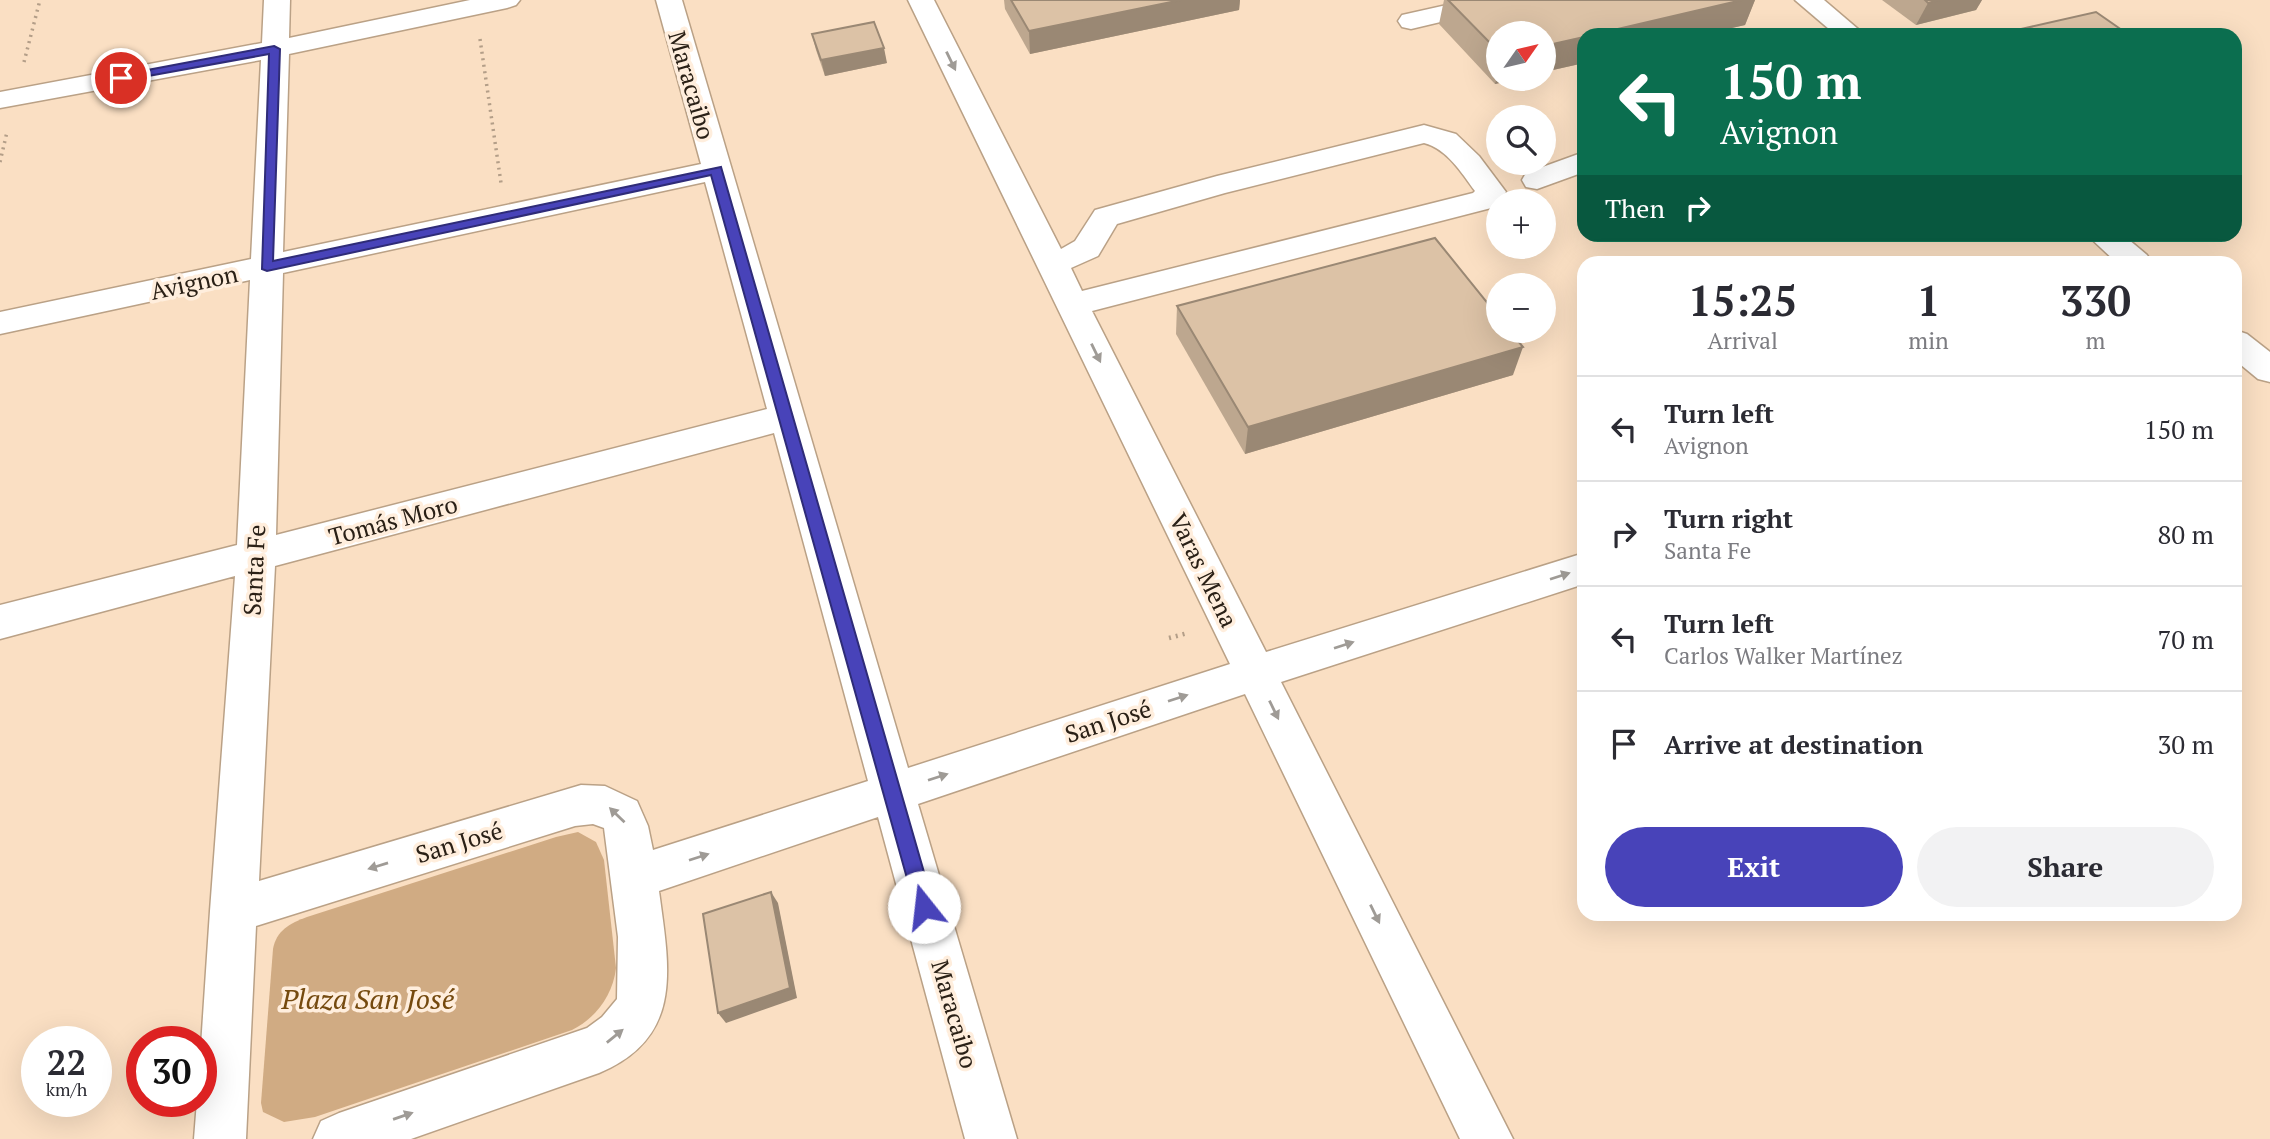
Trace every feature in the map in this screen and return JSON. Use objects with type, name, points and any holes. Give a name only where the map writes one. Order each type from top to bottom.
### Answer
[{"type":"street","name":"Santa Fe","points":[[220,1139],[256,556],[276,0]]},
{"type":"street","points":[[0,100],[274,49],[507,0]]},
{"type":"street","name":"Maracaibo","points":[[669,0],[991,1139]]},
{"type":"street","name":"Varas Mena","points":[[921,0],[1487,1139]]},
{"type":"street","points":[[1411,21],[1503,0]]},
{"type":"street","points":[[1808,0],[1843,28]]},
{"type":"street","points":[[1052,263],[1084,253],[1092,245],[1095,233],[1105,217],[1217,185],[1424,134],[1446,140],[1469,162],[1491,192],[1484,200],[1072,304]]},
{"type":"street","points":[[1537,180],[1577,164]]},
{"type":"street","name":"Avignon","points":[[0,323],[716,170]]},
{"type":"street","points":[[2111,242],[2128,256]]},
{"type":"street","name":"Tomás Moro","points":[[0,622],[785,417]]},
{"type":"street","name":"San José","points":[[634,878],[1255,673],[1577,570]]},
{"type":"street","name":"San José","points":[[233,911],[586,803],[612,809],[625,822],[645,980],[644,993],[636,1014],[621,1033],[611,1041],[587,1052],[339,1139]]},
{"type":"path","points":[[21,72],[40,0]]},
{"type":"path","points":[[475,6],[505,215]]},
{"type":"green space","name":"Plaza San José","points":[[578,832],[596,842],[604,860],[616,968],[607,996],[589,1019],[572,1030],[315,1117],[284,1122],[263,1112],[261,1103],[273,949],[277,937],[285,928],[307,917]]},
{"type":"building","points":[[1011,0],[1181,0],[1029,31]]},
{"type":"building","points":[[1448,0],[1742,0],[1622,28],[1577,28],[1577,39],[1556,43],[1556,21],[1486,21],[1486,39]]},
{"type":"building","points":[[2096,12],[2119,28],[2026,28]]},
{"type":"building","points":[[874,22],[884,48],[821,60],[812,34]]},
{"type":"building","points":[[1435,238],[1486,301],[1486,343],[1520,343],[1523,347],[1248,427],[1177,306]]},
{"type":"building","points":[[771,892],[790,988],[718,1013],[703,914]]},
{"type":"route","points":[[121,78],[274,49],[267,266],[716,170],[924,907]]}]
